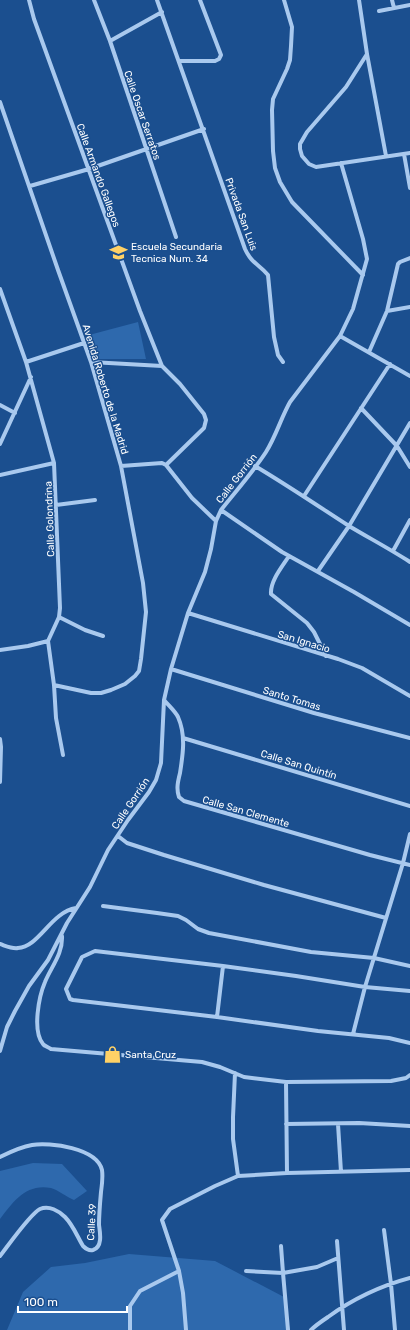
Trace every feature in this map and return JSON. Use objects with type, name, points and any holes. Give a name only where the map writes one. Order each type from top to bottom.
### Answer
[{"type":"street","name":"Calle Armando Gallegos","points":[[29,0],[34,20],[140,311],[162,366],[180,384],[204,414],[206,420],[204,428],[166,465]]},
{"type":"street","name":"Calle Oscar Serratos","points":[[94,0],[110,42],[176,237]]},
{"type":"street","name":"Privada San Luis","points":[[157,0],[204,129],[245,249],[252,261],[268,275],[276,346],[278,354],[283,362]]},
{"type":"street","points":[[179,61],[215,62],[219,59],[220,55],[200,0]]},
{"type":"street","points":[[284,0],[292,27],[290,60],[273,99],[272,110],[273,151],[280,182],[292,202],[363,275]]},
{"type":"street","points":[[359,0],[367,54],[386,156]]},
{"type":"street","points":[[392,0],[394,8]]},
{"type":"street","points":[[379,11],[410,5]]},
{"type":"street","points":[[110,42],[162,12]]},
{"type":"street","points":[[367,54],[346,87],[307,132],[300,144],[302,156],[309,164],[316,167],[410,153]]},
{"type":"street","name":"Avenida Roberto de la Madrid","points":[[0,102],[91,362],[121,466],[143,583],[146,612],[139,671],[125,684],[101,693],[90,693],[54,685]]},
{"type":"street","points":[[30,186],[89,169],[204,129]]},
{"type":"street","points":[[404,154],[410,188]]},
{"type":"street","name":"Calle Gorrión","points":[[0,1051],[7,1027],[29,986],[48,960],[67,923],[90,886],[108,850],[156,780],[161,763],[164,700],[171,669],[188,614],[205,572],[216,521],[221,510],[274,439],[290,402],[340,336],[353,309],[367,259],[365,245],[341,163]]},
{"type":"street","points":[[369,352],[387,311],[398,264],[410,258]]},
{"type":"street","name":"Calle Golondrina","points":[[0,288],[31,377],[54,463],[60,608],[59,617],[48,641]]},
{"type":"street","points":[[387,311],[410,307]]},
{"type":"street","points":[[340,336],[409,373]]},
{"type":"street","points":[[26,362],[84,343]]},
{"type":"street","points":[[91,362],[162,366]]},
{"type":"street","points":[[304,496],[390,364]]},
{"type":"street","points":[[0,444],[31,377]]},
{"type":"street","points":[[0,405],[15,413]]},
{"type":"street","points":[[361,408],[397,446],[410,466]]},
{"type":"street","points":[[318,571],[350,526],[410,423]]},
{"type":"street","points":[[121,466],[158,462],[166,465],[192,498],[216,521]]},
{"type":"street","points":[[0,475],[54,463]]},
{"type":"street","points":[[255,466],[350,526],[393,550],[410,562]]},
{"type":"street","points":[[56,505],[94,500]]},
{"type":"street","points":[[221,510],[289,556],[409,623]]},
{"type":"street","points":[[393,550],[410,520]]},
{"type":"street","points":[[289,556],[276,576],[270,589],[271,594],[307,623],[314,632],[326,656]]},
{"type":"street","name":"San Ignacio","points":[[188,614],[362,668],[410,696]]},
{"type":"street","points":[[59,617],[85,630],[104,636]]},
{"type":"street","points":[[0,650],[28,646],[48,641],[54,685],[56,718],[62,755]]},
{"type":"street","name":"Santo Tomas","points":[[171,669],[314,713],[410,738]]},
{"type":"street","name":"Calle San Clemente","points":[[164,700],[177,716],[182,727],[183,755],[177,787],[179,797],[184,801],[370,855],[410,865]]},
{"type":"street","name":"Calle San Quintín","points":[[183,738],[410,806]]},
{"type":"street","points":[[0,739],[0,782]]},
{"type":"street","points":[[353,1034],[364,987],[403,863],[410,834]]},
{"type":"street","points":[[118,836],[127,843],[164,855],[264,885],[386,918]]},
{"type":"street","points":[[103,906],[178,916],[198,929],[217,935],[311,952],[374,958],[410,966]]},
{"type":"street","points":[[0,944],[12,948],[26,946],[35,940],[56,918],[76,908]]},
{"type":"street","points":[[62,935],[63,944],[45,981],[40,996],[37,1027],[43,1044],[51,1049],[202,1062],[220,1067],[244,1077],[286,1082],[392,1081],[406,1078],[410,1075]]},
{"type":"street","points":[[410,991],[364,987],[224,966],[95,951],[82,957],[66,989],[70,999],[73,1000],[217,1017],[318,1031],[389,1038],[410,1043]]},
{"type":"street","points":[[217,1017],[224,966]]},
{"type":"street","points":[[235,1073],[233,1139],[238,1176]]},
{"type":"street","points":[[286,1082],[287,1173]]},
{"type":"street","points":[[286,1124],[359,1123],[410,1126]]},
{"type":"street","points":[[338,1124],[341,1172]]},
{"type":"street","name":"Calle 39","points":[[0,1157],[32,1145],[50,1144],[68,1147],[91,1156],[98,1162],[102,1169],[100,1244],[96,1248],[92,1250],[86,1249],[66,1218],[58,1211],[47,1208],[40,1209],[32,1216],[0,1256]]},
{"type":"street","points":[[186,1330],[183,1293],[179,1271],[162,1220],[170,1209],[220,1183],[238,1176],[287,1173],[410,1170]]},
{"type":"street","points":[[384,1230],[395,1330]]},
{"type":"street","points":[[337,1241],[344,1330]]},
{"type":"street","points":[[281,1246],[288,1330]]},
{"type":"street","points":[[246,1271],[283,1273],[317,1267],[338,1258]]},
{"type":"street","points":[[130,1330],[130,1306],[140,1291],[179,1271]]},
{"type":"street","points":[[311,1330],[343,1306],[367,1294],[410,1278]]},
{"type":"shaded area","points":[[138,322],[146,359],[97,359],[89,335]]},
{"type":"shaded area","points":[[33,1163],[62,1164],[87,1191],[74,1200],[51,1188],[34,1188],[27,1191],[15,1200],[0,1219],[0,1171]]},
{"type":"shaded area","points":[[129,1254],[215,1261],[284,1297],[290,1330],[7,1330],[23,1292],[51,1267],[85,1263]]},
{"type":"place","name":"Escuela Secundaria Tecnica Num. 34","points":[[118,252]]},
{"type":"place","name":"Santa Cruz","points":[[112,1054]]}]
